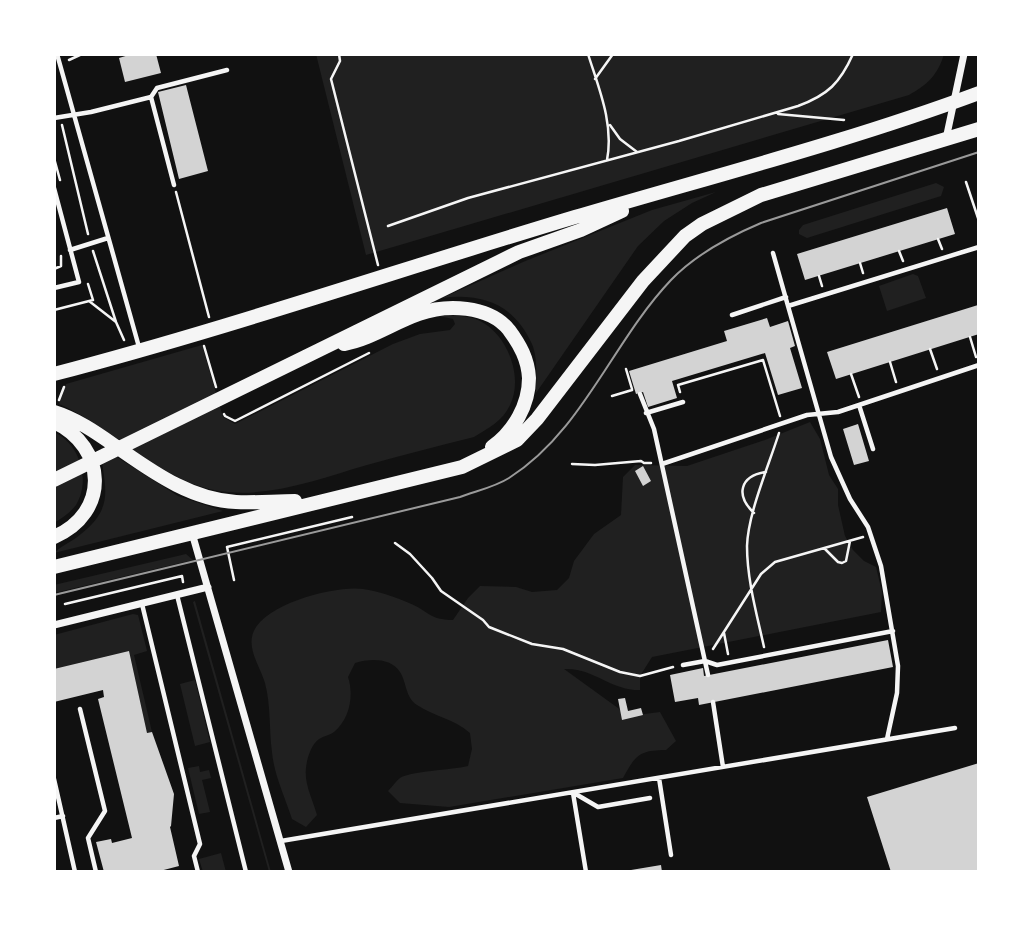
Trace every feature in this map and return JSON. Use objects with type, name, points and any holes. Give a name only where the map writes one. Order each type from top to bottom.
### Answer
[{"type":"main road","points":[[60,379],[979,93]]},
{"type":"main road","points":[[54,567],[462,467],[517,440],[537,419],[643,281],[685,236],[702,224],[761,195],[979,129]]},
{"type":"main road","points":[[54,480],[519,252],[582,230],[662,193]]},
{"type":"main road","points":[[322,348],[358,341],[421,313],[469,309],[481,311],[503,323],[519,343],[525,356],[529,376],[528,394],[514,426],[503,439],[462,467]]},
{"type":"main road","points":[[56,407],[157,473],[182,488],[205,497],[237,503],[321,500]]},
{"type":"main road","points":[[54,422],[69,430],[82,442],[91,458],[95,483],[93,498],[86,512],[70,528],[54,537]]},
{"type":"street","points":[[946,139],[964,54]]},
{"type":"street","points":[[192,532],[289,872]]},
{"type":"street","points":[[54,625],[208,587]]},
{"type":"lane","points":[[57,54],[140,352]]},
{"type":"lane","points":[[174,185],[152,97],[157,88],[227,71]]},
{"type":"lane","points":[[57,117],[152,97]]},
{"type":"lane","points":[[54,188],[79,282],[54,288]]},
{"type":"lane","points":[[70,250],[108,238]]},
{"type":"lane","points":[[788,306],[979,247]]},
{"type":"lane","points":[[773,253],[831,457],[840,480],[871,535],[881,566],[898,666],[897,693],[887,738]]},
{"type":"lane","points":[[732,315],[786,297]]},
{"type":"lane","points":[[662,462],[807,415],[838,412],[979,365]]},
{"type":"lane","points":[[640,394],[654,429],[662,462],[708,675]]},
{"type":"lane","points":[[646,413],[683,402]]},
{"type":"lane","points":[[860,404],[873,449]]},
{"type":"lane","points":[[177,594],[246,872]]},
{"type":"lane","points":[[141,603],[200,844],[194,856],[198,872]]},
{"type":"lane","points":[[683,665],[705,661],[717,665],[893,631]]},
{"type":"lane","points":[[713,702],[723,767]]},
{"type":"lane","points":[[80,709],[105,811],[88,838],[96,872]]},
{"type":"lane","points":[[280,841],[955,728]]},
{"type":"lane","points":[[659,778],[671,855]]},
{"type":"lane","points":[[54,779],[75,872]]},
{"type":"lane","points":[[573,792],[598,807],[650,798]]},
{"type":"lane","points":[[573,792],[586,872]]},
{"type":"lane","points":[[54,818],[63,817]]},
{"type":"path","points":[[338,54],[340,61],[331,79],[378,265]]},
{"type":"path","points":[[587,54],[608,122],[611,141],[607,160]]},
{"type":"path","points":[[596,79],[613,54]]},
{"type":"path","points":[[388,226],[468,198],[775,114],[818,99],[834,87],[853,54]]},
{"type":"path","points":[[775,114],[844,120]]},
{"type":"path","points":[[57,117],[91,244],[116,322],[126,343]]},
{"type":"path","points":[[608,122],[620,139],[636,152]]},
{"type":"path","points":[[966,182],[979,221]]},
{"type":"path","points":[[174,185],[209,318]]},
{"type":"path","points":[[54,269],[61,266],[60,251]]},
{"type":"path","points":[[89,300],[116,322]]},
{"type":"path","points":[[970,337],[979,365]]},
{"type":"path","points":[[930,349],[940,378]]},
{"type":"path","points":[[683,402],[678,385],[763,360],[782,424],[754,513],[747,545],[765,655]]},
{"type":"path","points":[[890,362],[900,391]]},
{"type":"path","points":[[626,369],[634,396],[640,394]]},
{"type":"path","points":[[851,374],[860,404]]},
{"type":"path","points":[[56,407],[60,379]]},
{"type":"path","points":[[612,396],[632,390]]},
{"type":"path","points":[[572,464],[662,462]]},
{"type":"path","points":[[754,513],[745,505],[742,493],[745,481],[755,474],[766,472]]},
{"type":"path","points":[[234,580],[227,547],[352,517]]},
{"type":"path","points":[[705,661],[761,574],[775,562],[871,535]]},
{"type":"path","points":[[824,548],[842,563],[846,561],[850,541]]},
{"type":"path","points":[[395,543],[410,554],[441,591],[489,626],[532,643],[563,649],[610,669],[632,675],[650,675],[683,665]]},
{"type":"path","points":[[65,604],[182,576],[187,592]]},
{"type":"path","points":[[724,633],[729,662]]},
{"type":"shaded area","points":[[316,54],[944,54],[931,79],[909,95],[366,255]]},
{"type":"shaded area","points":[[936,183],[944,187],[941,196],[807,238],[799,234],[803,225]]},
{"type":"shaded area","points":[[716,192],[664,221],[638,246],[536,393],[534,350],[525,330],[516,319],[495,304],[483,300],[470,297],[442,298],[652,210]]},
{"type":"shaded area","points":[[913,274],[918,276],[926,298],[887,311],[879,286]]},
{"type":"shaded area","points":[[439,316],[480,321],[490,327],[505,346],[514,370],[515,382],[510,405],[503,415],[495,424],[474,437],[300,485],[254,492],[209,489],[170,473],[92,422],[59,404],[66,384],[202,345],[223,417],[235,424],[393,344],[420,334],[450,330],[455,324],[453,319]]},
{"type":"shaded area","points":[[810,422],[820,439],[829,475],[838,489],[838,505],[845,536],[853,550],[864,561],[876,567],[882,592],[881,612],[652,657],[640,676],[640,690],[619,686],[584,671],[564,669],[629,716],[660,712],[676,741],[666,750],[650,751],[639,756],[623,778],[449,807],[400,803],[388,791],[398,779],[405,776],[468,766],[472,749],[470,733],[413,702],[396,667],[373,660],[355,663],[348,677],[351,691],[347,714],[334,732],[316,742],[307,760],[306,780],[317,815],[306,827],[292,819],[273,761],[267,691],[252,649],[252,637],[257,626],[268,615],[317,594],[351,589],[386,594],[416,606],[434,617],[453,620],[480,586],[516,587],[532,592],[557,590],[569,578],[574,561],[594,534],[621,515],[623,477],[635,465],[687,466]]},
{"type":"shaded area","points":[[54,432],[71,445],[76,454],[83,485],[76,505],[54,523]]},
{"type":"shaded area","points":[[101,447],[178,496],[223,511],[54,553],[81,534],[100,513],[105,494]]},
{"type":"shaded area","points":[[186,554],[193,560],[54,593],[54,585]]},
{"type":"shaded area","points":[[195,601],[271,872],[193,602]]},
{"type":"shaded area","points":[[133,614],[138,615],[147,651],[134,655],[152,732],[147,733],[129,651],[54,669],[54,635]]},
{"type":"shaded area","points":[[195,680],[210,742],[195,746],[180,684]]},
{"type":"shaded area","points":[[199,766],[200,772],[209,770],[211,778],[202,780],[210,812],[199,814],[188,768]]},
{"type":"shaded area","points":[[221,853],[226,872],[203,872],[199,859]]},
{"type":"building","points":[[132,54],[156,54],[161,73],[125,82],[119,58]]},
{"type":"building","points":[[186,85],[208,171],[179,179],[158,92]]},
{"type":"building","points":[[947,208],[955,234],[805,280],[797,254]]},
{"type":"building","points":[[978,305],[979,334],[836,379],[827,352]]},
{"type":"building","points":[[767,318],[770,327],[788,321],[795,346],[790,348],[802,388],[778,395],[765,353],[672,381],[677,398],[648,407],[643,392],[636,394],[629,371],[727,341],[724,331]]},
{"type":"building","points":[[858,424],[869,461],[854,465],[843,429]]},
{"type":"building","points":[[643,466],[651,481],[643,486],[635,471]]},
{"type":"building","points":[[888,640],[893,667],[699,705],[698,698],[675,702],[670,675],[703,668],[704,676]]},
{"type":"building","points":[[129,651],[147,733],[152,732],[174,794],[170,827],[179,866],[156,872],[104,872],[96,842],[111,839],[112,843],[132,838],[98,699],[104,697],[103,690],[54,702],[54,669]]},
{"type":"building","points":[[625,698],[628,711],[641,708],[643,715],[622,720],[618,699]]},
{"type":"building","points":[[979,763],[979,870],[891,872],[867,797]]},
{"type":"building","points":[[661,865],[662,872],[631,870]]},
{"type":"tram line","points":[[54,595],[460,497],[504,481],[535,459],[557,436],[596,385],[650,304],[671,280],[702,254],[761,223],[979,152]]}]
